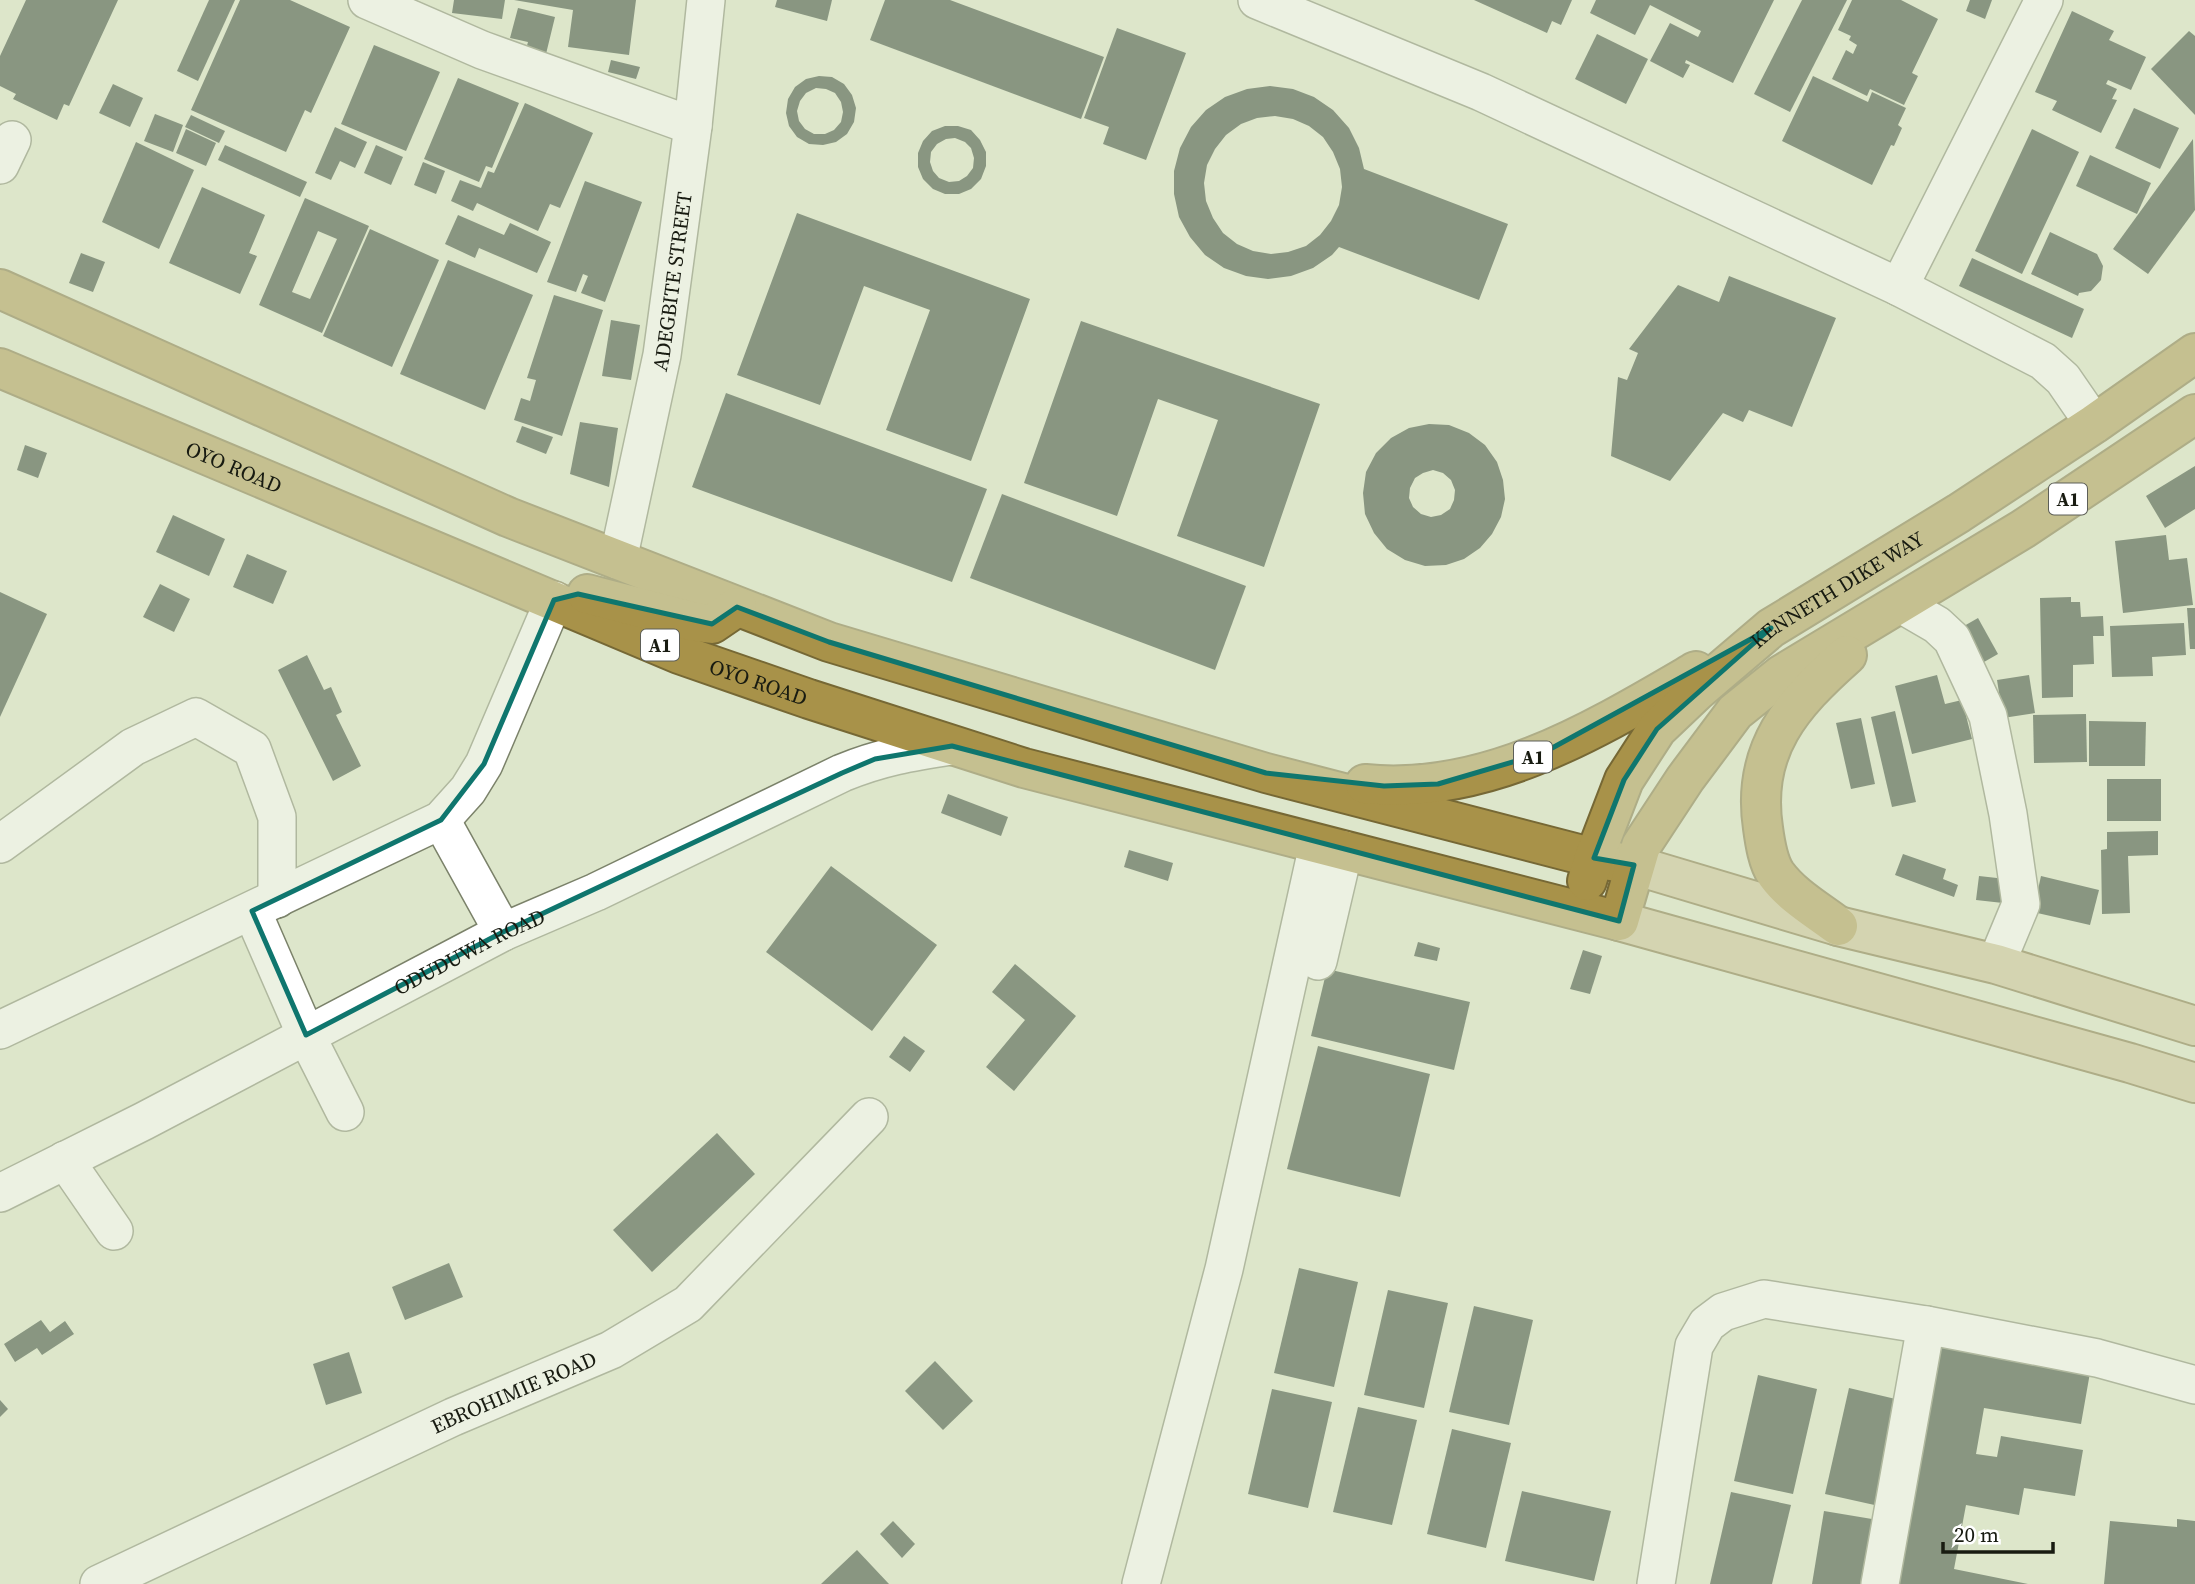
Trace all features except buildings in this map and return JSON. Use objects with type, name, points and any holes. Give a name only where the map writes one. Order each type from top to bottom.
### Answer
[{"type":"highway","name":"A1","points":[[0,289],[508,517],[829,642],[1266,773],[1594,858],[1634,865]]},
{"type":"highway","name":"KENNETH DIKE WAY","points":[[1579,910],[1594,858],[1625,780],[1657,729],[1697,691],[1771,628],[1959,513],[2195,353]]},
{"type":"highway","name":"OYO ROAD","points":[[0,368],[679,654],[1024,768],[1331,848]]},
{"type":"highway","name":"KENNETH DIKE WAY","points":[[1619,920],[1641,846],[1685,779],[1735,712],[1781,676],[2023,529],[2195,414]]},
{"type":"highway","points":[[1838,926],[1788,888],[1774,872],[1766,847],[1761,814],[1762,773],[1772,742],[1789,714],[1815,683],[1938,580]]},
{"type":"highway","points":[[554,600],[578,594],[592,595],[712,624],[737,607]]},
{"type":"highway","name":"A1","points":[[1266,773],[1384,786],[1438,784],[1493,771],[1543,753],[1633,708],[1771,628]]},
{"type":"highway","points":[[809,699],[829,642]]},
{"type":"highway","name":"A1","points":[[1331,848],[1619,920]]},
{"type":"main road","name":"A1","points":[[1634,865],[1838,926],[1997,964],[2195,1026]]},
{"type":"main road","name":"A1","points":[[1619,920],[2195,1083]]},
{"type":"street","points":[[367,0],[482,51],[693,126]]},
{"type":"street","name":"ADEGBITE STREET","points":[[618,560],[662,355],[693,126],[706,0]]},
{"type":"street","points":[[1257,0],[1481,92],[1899,287],[2043,361],[2063,379],[2094,424]]},
{"type":"street","points":[[1899,287],[2043,0]]},
{"type":"street","points":[[0,1030],[441,820],[468,790],[484,764],[554,600]]},
{"type":"street","points":[[1906,607],[1937,625],[1952,639],[1988,716],[2008,814],[2021,904],[1997,964]]},
{"type":"street","points":[[0,844],[133,747],[196,717],[252,749],[277,817],[265,905],[306,1035],[345,1112]]},
{"type":"street","name":"ODUDUWA ROAD","points":[[0,1193],[503,932],[596,892],[853,768],[897,754],[953,746]]},
{"type":"street","points":[[441,820],[503,932]]},
{"type":"street","points":[[1141,1584],[1331,848]]},
{"type":"street","points":[[1166,1584],[1180,1539],[1331,848]]},
{"type":"street","name":"EBROHIMIE ROAD","points":[[99,1584],[453,1417],[611,1350],[688,1304],[869,1117]]},
{"type":"street","points":[[65,1160],[114,1231]]},
{"type":"street","points":[[1656,1584],[1694,1346],[1707,1324],[1723,1312],[1764,1299],[1926,1325],[2097,1358],[2195,1385]]},
{"type":"street","points":[[1880,1584],[1926,1325]]},
{"type":"highlighted area","points":[[578,594],[712,624],[737,607],[829,642],[1266,773],[1384,786],[1438,784],[1543,753],[1771,628],[1657,729],[1624,780],[1594,858],[1634,865],[1619,921],[952,746],[875,759],[842,773],[503,932],[306,1035],[252,911],[441,820],[484,764],[554,600]]}]
